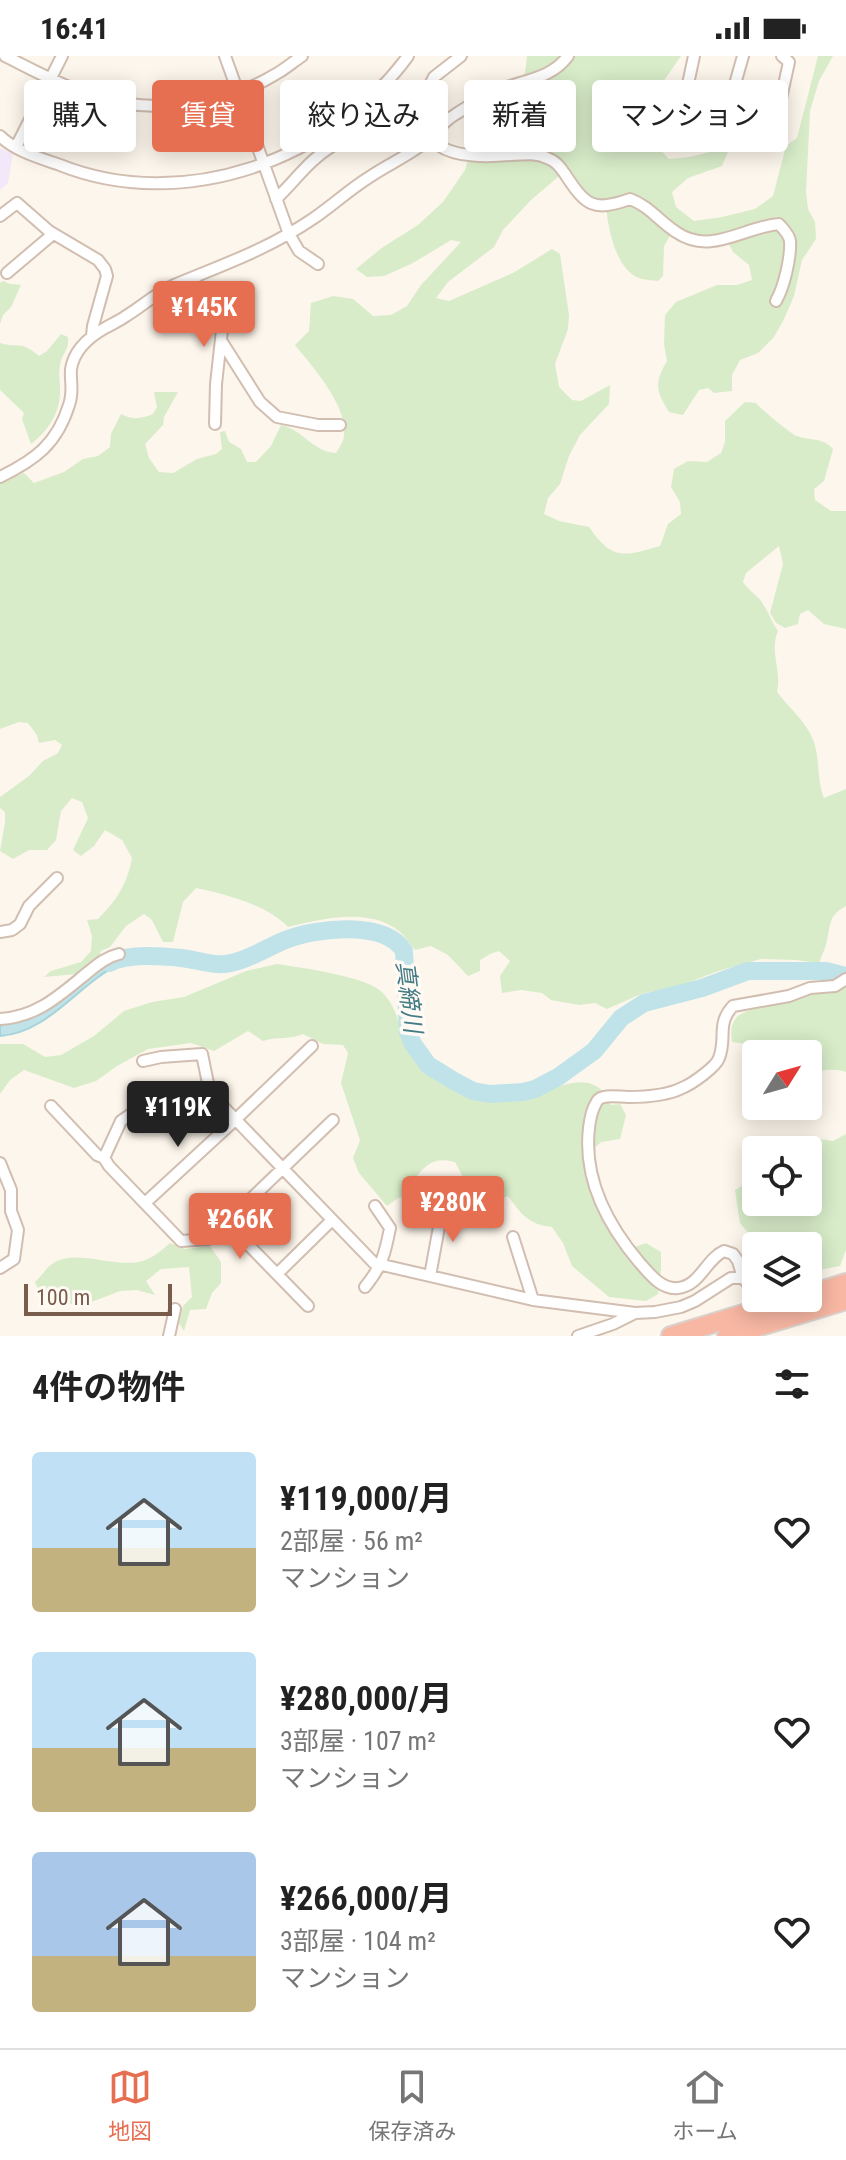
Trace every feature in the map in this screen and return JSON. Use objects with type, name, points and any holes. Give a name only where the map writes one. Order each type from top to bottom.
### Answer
[{"type":"highway","points":[[822,1291],[846,1283]]},
{"type":"highway","points":[[727,1336],[846,1300]]},
{"type":"highway","points":[[671,1336],[749,1312]]},
{"type":"street","points":[[5,56],[90,95],[117,102],[152,105]]},
{"type":"street","points":[[16,147],[62,56]]},
{"type":"street","points":[[225,56],[234,80]]},
{"type":"street","points":[[263,80],[302,56]]},
{"type":"street","points":[[0,136],[7,143],[71,170],[106,178],[147,183],[235,174],[303,147],[340,123],[367,103],[394,76],[408,56]]},
{"type":"street","points":[[432,80],[461,56]]},
{"type":"street","points":[[448,119],[495,92],[544,76],[568,56]]},
{"type":"street","points":[[689,80],[694,56]]},
{"type":"street","points":[[736,80],[743,56]]},
{"type":"street","points":[[782,56],[789,62],[785,80]]},
{"type":"street","points":[[448,150],[497,156],[535,154],[548,158],[559,165],[576,191],[589,203],[607,206],[630,199],[651,210],[678,235],[704,242],[719,242],[752,229],[779,224],[790,242],[785,279],[776,301]]},
{"type":"street","points":[[259,152],[289,234],[299,251],[318,264]]},
{"type":"street","points":[[276,199],[323,152]]},
{"type":"street","points":[[0,477],[20,468],[51,442],[70,404],[73,386],[71,370],[76,356],[92,336],[169,288],[255,253],[289,234],[370,176],[410,152]]},
{"type":"street","points":[[0,216],[17,203],[53,234],[98,260],[105,269],[107,276],[92,336]]},
{"type":"street","points":[[7,273],[53,234]]},
{"type":"street","points":[[193,279],[221,322],[215,424]]},
{"type":"street","points":[[222,342],[260,402],[277,417],[318,425],[340,425]]},
{"type":"street","points":[[0,932],[12,930],[20,924],[29,906],[57,878]]},
{"type":"street","points":[[0,1019],[26,1015],[43,1007],[106,958],[119,954]]},
{"type":"street","points":[[742,1275],[733,1254],[724,1251],[717,1254],[703,1273],[680,1288],[667,1287],[652,1277],[616,1231],[601,1203],[590,1172],[588,1142],[592,1109],[604,1097],[659,1095],[689,1084],[716,1064],[720,1057],[722,1022],[733,1006],[789,996],[810,988],[835,986],[845,980]]},
{"type":"street","points":[[145,1203],[312,1046]]},
{"type":"street","points":[[143,1061],[202,1054],[210,1093],[374,1263],[533,1300],[635,1313],[681,1307],[731,1278],[742,1278]]},
{"type":"street","points":[[104,1158],[121,1121],[131,1114],[210,1093]]},
{"type":"street","points":[[51,1106],[181,1241],[209,1239],[228,1224],[333,1120]]},
{"type":"street","points":[[0,1163],[11,1190],[11,1211],[18,1230],[14,1259],[0,1268]]},
{"type":"street","points":[[430,1276],[443,1205]]},
{"type":"street","points":[[365,1287],[384,1258],[390,1228],[375,1206]]},
{"type":"street","points":[[277,1274],[332,1220]]},
{"type":"street","points":[[228,1224],[308,1306]]},
{"type":"street","points":[[513,1237],[533,1300]]},
{"type":"street","points":[[169,1336],[175,1309]]},
{"type":"street","points":[[578,1336],[635,1313]]},
{"type":"shaded area","points":[[0,148],[13,154],[8,183],[0,190]]},
{"type":"green space","points":[[527,56],[681,56],[664,80],[592,80],[592,152],[663,152],[669,159],[728,152],[722,166],[688,178],[672,192],[676,207],[694,221],[755,209],[773,196],[784,152],[788,152],[788,145],[797,138],[818,56],[833,56],[819,81],[810,111],[806,192],[808,209],[815,222],[816,239],[802,260],[794,296],[783,321],[774,337],[758,353],[740,360],[732,375],[732,391],[714,393],[708,388],[699,390],[683,415],[669,412],[658,387],[667,361],[665,315],[676,302],[717,285],[737,285],[752,280],[749,265],[733,252],[725,237],[699,239],[671,234],[664,246],[663,276],[658,281],[639,278],[624,266],[618,256],[608,223],[606,203],[590,197],[573,173],[558,177],[531,200],[503,230],[494,247],[448,282],[436,298],[449,301],[513,273],[552,249],[560,254],[569,315],[568,329],[555,364],[559,387],[572,400],[581,401],[610,385],[609,404],[580,435],[560,484],[548,498],[544,514],[559,521],[589,527],[605,545],[619,553],[660,546],[668,524],[681,514],[680,502],[671,487],[674,469],[688,461],[707,462],[721,453],[725,442],[725,421],[745,402],[756,403],[794,434],[821,441],[833,449],[824,481],[814,489],[815,500],[831,511],[846,511],[846,629],[824,624],[808,610],[800,614],[798,624],[785,628],[776,623],[770,613],[783,564],[779,546],[746,573],[743,582],[761,601],[778,631],[775,646],[777,692],[811,735],[824,798],[846,789],[846,906],[833,918],[819,963],[761,959],[682,985],[641,994],[607,1009],[595,1003],[579,1005],[551,1000],[542,993],[521,990],[502,993],[500,976],[510,961],[499,951],[480,960],[480,971],[468,976],[448,955],[431,946],[415,950],[399,931],[373,919],[345,917],[288,927],[269,912],[232,897],[196,888],[183,902],[173,942],[163,942],[152,920],[144,914],[126,926],[110,947],[101,951],[97,964],[86,973],[44,977],[51,971],[81,962],[91,951],[92,936],[87,920],[98,919],[116,898],[128,876],[132,858],[122,840],[105,830],[94,846],[81,856],[73,850],[88,818],[82,802],[72,798],[61,811],[56,840],[47,850],[29,850],[13,859],[0,851],[5,812],[0,808],[0,797],[29,776],[43,761],[58,753],[62,745],[55,740],[39,743],[28,723],[19,722],[0,729],[0,483],[24,473],[34,483],[64,472],[83,459],[98,456],[110,447],[111,434],[121,414],[137,418],[153,414],[157,407],[154,392],[178,392],[164,417],[163,425],[145,444],[149,458],[159,472],[173,473],[197,459],[216,454],[222,449],[220,432],[225,431],[229,442],[241,449],[247,462],[256,462],[271,446],[281,425],[321,449],[336,453],[344,437],[340,412],[327,387],[295,345],[309,331],[311,303],[333,296],[353,299],[373,316],[391,315],[407,306],[421,285],[461,242],[451,240],[384,276],[367,277],[356,269],[418,225],[443,202],[465,170],[470,152],[576,152],[576,80],[515,80],[525,73]]},
{"type":"green space","points":[[0,283],[21,285],[0,324]]},
{"type":"green space","points":[[61,334],[68,337],[68,342],[60,367],[60,397],[56,413],[43,433],[31,444],[22,419],[24,413],[0,390],[0,343],[23,346],[39,356]]},
{"type":"green space","points":[[277,964],[333,974],[375,987],[392,1006],[418,1063],[437,1079],[460,1090],[486,1099],[514,1101],[577,1082],[596,1086],[611,1105],[620,1104],[626,1115],[620,1139],[601,1142],[585,1157],[590,1189],[626,1250],[646,1243],[661,1252],[658,1294],[646,1301],[609,1297],[572,1266],[563,1243],[552,1227],[526,1218],[508,1196],[498,1199],[481,1182],[463,1177],[455,1162],[442,1160],[427,1166],[414,1180],[416,1195],[398,1198],[387,1206],[359,1173],[353,1158],[360,1140],[341,1083],[348,1053],[343,1045],[323,1044],[303,1034],[263,1041],[248,1031],[214,1051],[191,1043],[148,1049],[96,1081],[74,1088],[24,1070],[10,1080],[0,1094],[0,1044],[23,1044],[45,1057],[61,1055],[94,1036],[124,1011],[152,1002],[184,997],[246,971]]},
{"type":"green space","points":[[846,986],[846,1072],[822,1071],[822,1040],[732,1042],[733,1024],[743,1013],[801,996],[840,990]]},
{"type":"green space","points":[[846,1134],[846,1250],[840,1266],[822,1269],[822,1232],[747,1232],[740,1223],[735,1190],[742,1186],[742,1216],[822,1216],[822,1139],[833,1141]]},
{"type":"green space","points":[[170,1243],[185,1249],[210,1246],[221,1262],[221,1283],[212,1293],[206,1309],[190,1310],[184,1331],[179,1323],[183,1306],[192,1297],[189,1267],[161,1269],[146,1281],[155,1295],[137,1290],[120,1291],[89,1303],[71,1304],[54,1295],[40,1293],[35,1282],[50,1266],[61,1260],[82,1258],[138,1262]]},
{"type":"water","points":[[117,956],[129,958],[101,975],[40,1022],[14,1034],[0,1036],[0,1024],[26,1019]]},
{"type":"waterway","name":"真締川","points":[[109,963],[135,956],[155,956],[225,964],[246,959],[288,939],[316,932],[350,929],[382,934],[395,941],[404,951],[408,1032],[413,1044],[428,1065],[473,1091],[490,1094],[523,1092],[558,1077],[594,1051],[621,1018],[644,1003],[702,988],[748,971],[826,971],[846,976]]}]
